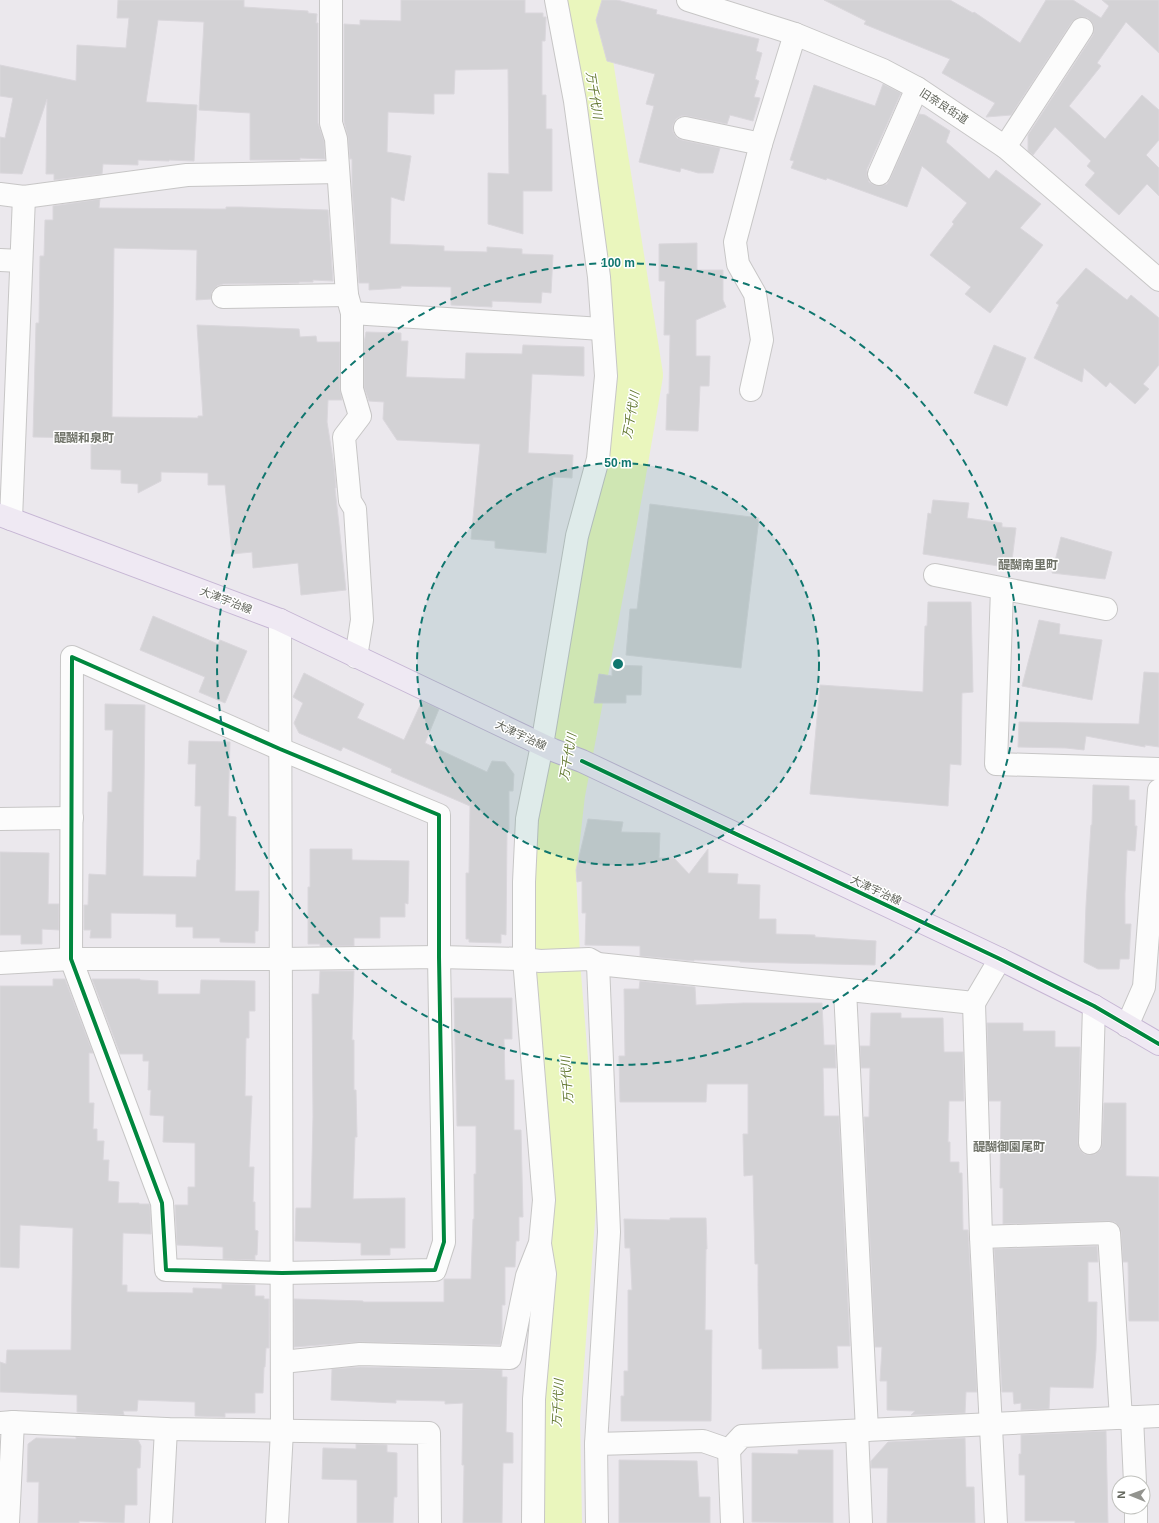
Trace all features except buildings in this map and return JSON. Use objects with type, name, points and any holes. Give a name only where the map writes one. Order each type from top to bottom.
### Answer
[{"type":"main road","name":"大津宇治線","points":[[5,517],[280,620],[1000,959],[1094,1006],[1159,1044]]},
{"type":"street","points":[[331,0],[331,123],[336,139],[350,304],[352,389],[360,416],[344,437],[350,501],[355,509],[362,620],[356,657]]},
{"type":"street","points":[[533,1523],[534,1399],[544,1274],[540,1243],[544,1200],[532,960],[524,882],[527,819],[547,747],[576,536],[598,459],[606,376],[599,277],[575,101],[556,0]]},
{"type":"street","name":"旧奈良街道","points":[[688,0],[795,34],[884,70],[917,88],[1005,147],[1159,280]]},
{"type":"street","points":[[1005,147],[1082,29]]},
{"type":"street","points":[[750,390],[762,340],[755,294],[738,264],[735,242],[761,144],[795,34]]},
{"type":"street","points":[[879,174],[917,88]]},
{"type":"street","points":[[685,128],[761,144]]},
{"type":"street","points":[[0,194],[24,197],[187,175],[338,172]]},
{"type":"street","points":[[5,517],[10,260],[24,197]]},
{"type":"street","points":[[223,297],[350,304],[602,329]]},
{"type":"street","points":[[935,575],[1106,609]]},
{"type":"street","points":[[1002,589],[996,764],[1159,769]]},
{"type":"street","points":[[277,1523],[282,1431],[280,620]]},
{"type":"street","points":[[72,657],[280,749],[439,815],[439,957],[444,1242],[435,1270],[282,1273],[166,1270],[162,1203],[71,959],[72,657]]},
{"type":"street","points":[[1127,1026],[1152,987],[1159,790]]},
{"type":"street","points":[[0,819],[72,818]]},
{"type":"street","points":[[0,963],[71,959],[439,957],[594,962],[974,1003]]},
{"type":"street","points":[[996,1523],[981,1237],[974,1003],[1000,959]]},
{"type":"street","points":[[594,962],[609,1232],[596,1444],[597,1523]]},
{"type":"street","points":[[845,990],[862,1430],[861,1523]]},
{"type":"street","points":[[1090,1144],[1094,1006]]},
{"type":"street","points":[[981,1237],[1108,1233],[1133,1475]]},
{"type":"street","points":[[282,1362],[360,1354],[510,1358],[527,1276],[540,1243]]},
{"type":"street","points":[[732,1523],[729,1450],[742,1436],[1159,1416]]},
{"type":"street","points":[[8,1523],[7,1423],[166,1429],[429,1433],[430,1523]]},
{"type":"street","points":[[161,1523],[166,1429]]},
{"type":"street","points":[[596,1444],[703,1441],[729,1450]]},
{"type":"waterway","name":"万千代川","points":[[558,1523],[556,1418],[574,1180],[557,975],[552,875],[561,794],[621,479],[639,375],[579,0]]},
{"type":"cycle path","points":[[72,657],[280,749],[439,815],[439,957],[444,1242],[435,1270],[282,1273],[166,1270],[162,1203],[71,959],[72,657]]},
{"type":"cycle path","points":[[582,761],[1000,959],[1094,1006],[1159,1044]]},
{"type":"district","name":"醍醐和泉町","points":[[84,438]]},
{"type":"district","name":"醍醐南里町","points":[[1028,565]]},
{"type":"district","name":"醍醐御園尾町","points":[[1009,1147]]}]
